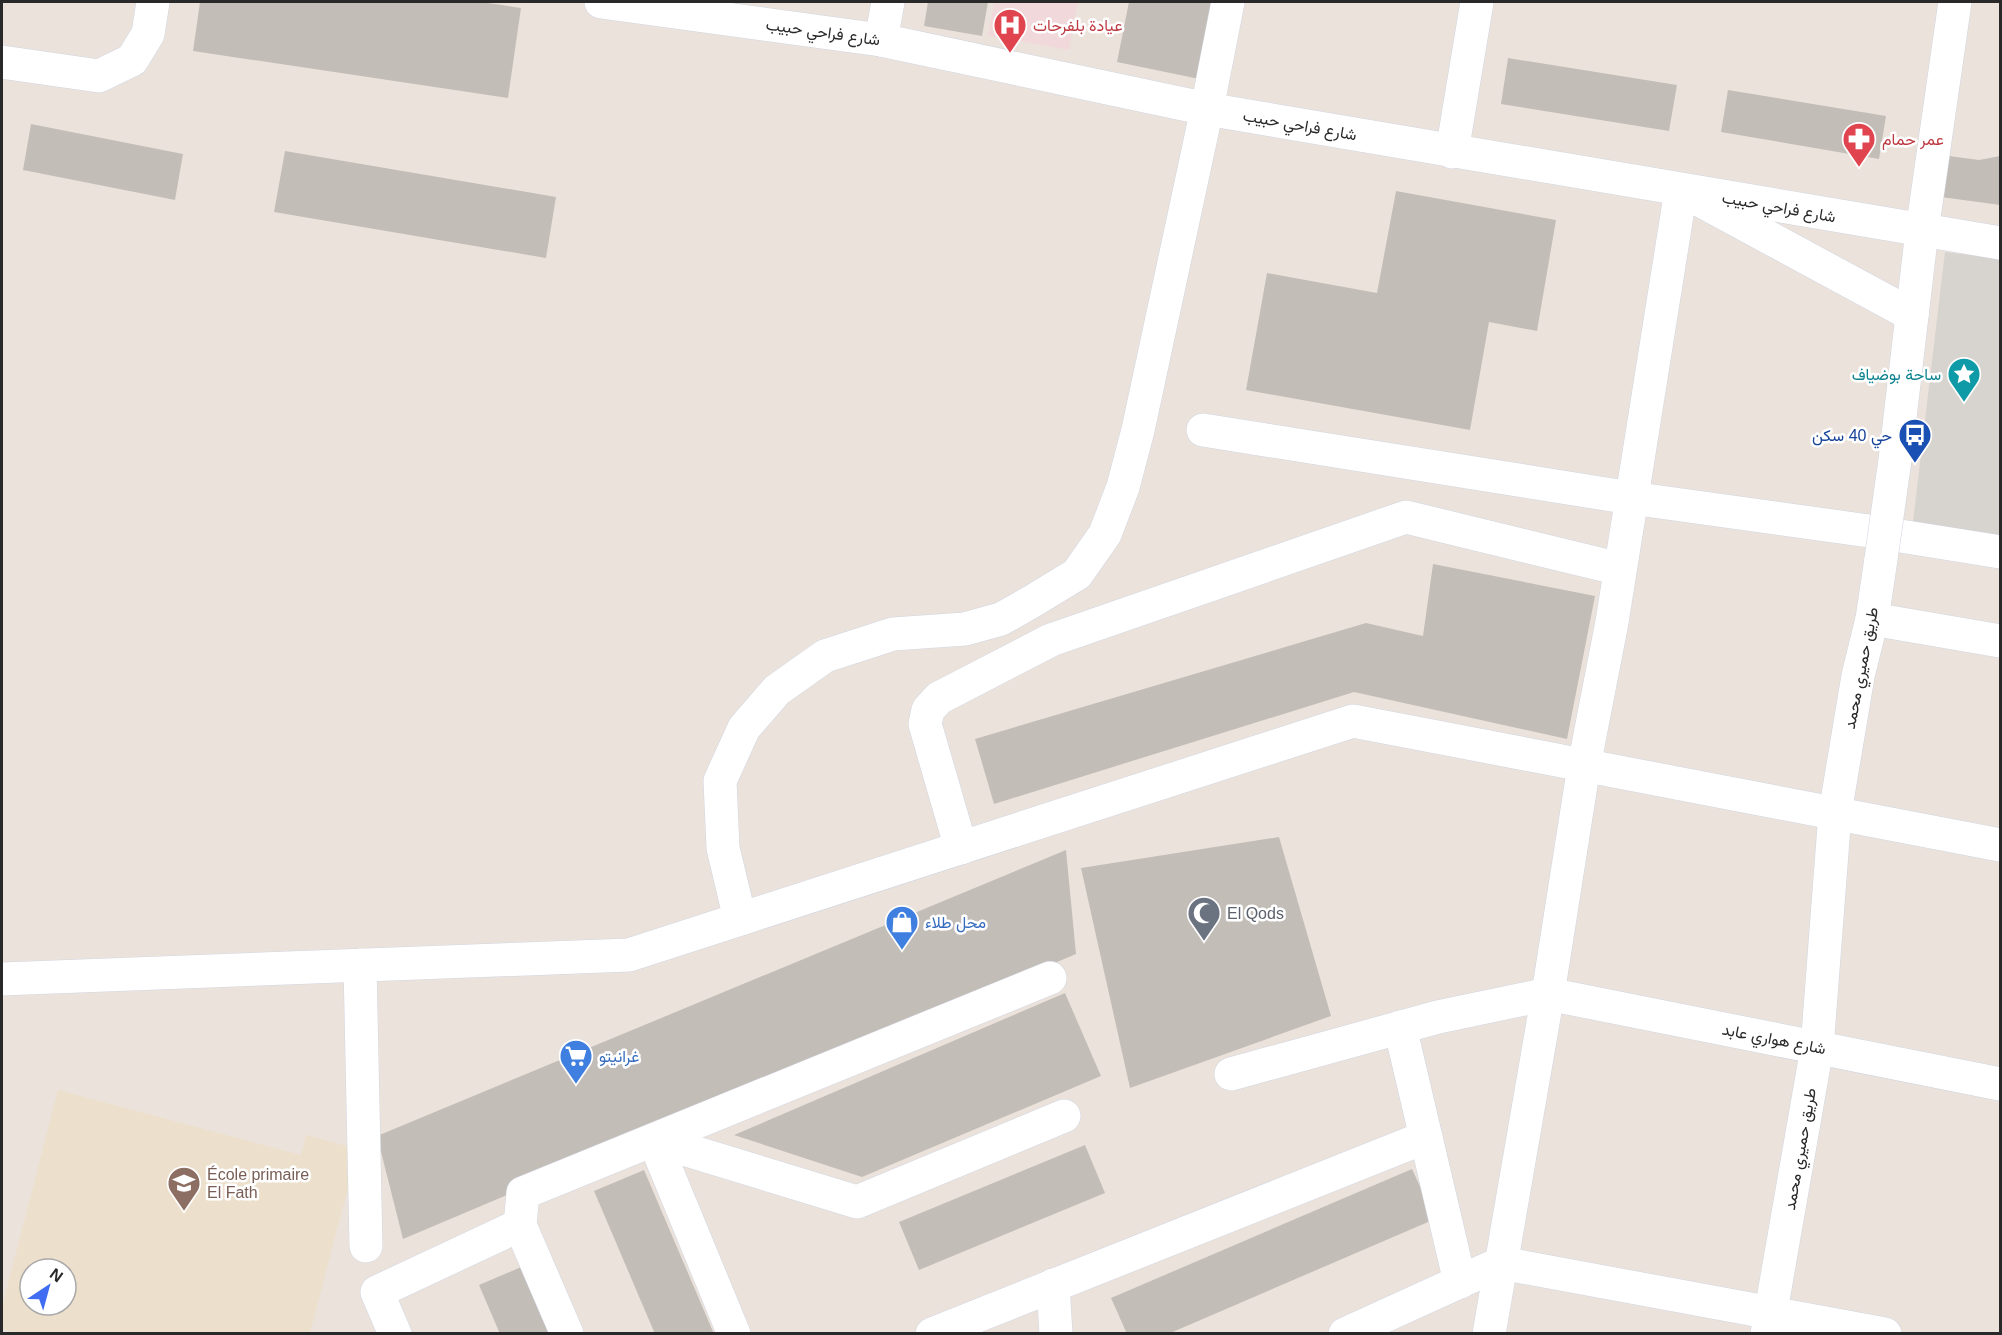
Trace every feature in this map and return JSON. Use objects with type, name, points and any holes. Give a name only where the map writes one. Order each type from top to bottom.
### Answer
[{"type":"street","points":[[2,62],[99,76],[132,60],[148,34],[153,2]]},
{"type":"street","name":"شارع فراحي حبيب","points":[[601,2],[881,39],[1207,109],[2001,243]]},
{"type":"street","points":[[881,39],[888,2]]},
{"type":"street","points":[[740,919],[723,848],[720,781],[744,728],[777,690],[825,656],[893,634],[964,629],[1001,619],[1077,574],[1105,534],[1123,487],[1138,430],[1228,2]]},
{"type":"street","points":[[1452,152],[1477,2]]},
{"type":"street","name":"طريق حميري محمد","points":[[1769,1323],[1817,1048],[1835,813],[1858,676],[1872,619],[1881,559],[1922,231],[1955,2]]},
{"type":"street","points":[[1489,1334],[1548,994],[1584,766],[1612,621],[1681,190],[1912,315]]},
{"type":"street","points":[[1203,430],[1631,498],[2001,552]]},
{"type":"street","points":[[961,848],[925,724],[928,710],[939,698],[1051,640],[1406,517],[1620,569]]},
{"type":"street","points":[[1872,619],[2001,641]]},
{"type":"street","points":[[2,979],[629,955],[1353,721],[2001,845]]},
{"type":"street","points":[[360,965],[366,1246]]},
{"type":"street","points":[[567,1334],[520,1225],[523,1193],[1050,978]]},
{"type":"street","points":[[1231,1074],[1438,1017],[1548,994]]},
{"type":"street","name":"شارع هواري عابد","points":[[1548,994],[2001,1084]]},
{"type":"street","points":[[1400,1027],[1460,1282]]},
{"type":"street","points":[[654,1140],[857,1202],[1064,1116]]},
{"type":"street","points":[[932,1334],[1426,1137]]},
{"type":"street","points":[[654,1140],[734,1334]]},
{"type":"street","points":[[395,1334],[377,1292],[520,1225]]},
{"type":"street","points":[[1345,1334],[1501,1263],[1769,1323],[1885,1334]]},
{"type":"street","points":[[1053,1285],[1056,1334]]},
{"type":"shaded area","points":[[994,2],[1078,2],[1069,50],[988,36]]},
{"type":"shaded area","name":"ساحة بوضياف","points":[[1945,252],[2000,259],[2000,560],[1910,547]]},
{"type":"shaded area","name":"École primaire El Fath","points":[[58,1090],[301,1155],[306,1135],[358,1149],[310,1333],[20,1334],[2,1329],[2,1307]]},
{"type":"building","points":[[200,2],[481,2],[521,8],[508,98],[193,51]]},
{"type":"building","points":[[928,2],[988,2],[982,36],[924,26]]},
{"type":"building","points":[[1129,2],[1225,2],[1209,81],[1117,62]]},
{"type":"building","points":[[1508,58],[1677,85],[1669,131],[1501,104]]},
{"type":"building","points":[[1728,90],[1886,116],[1879,159],[1721,132]]},
{"type":"building","points":[[31,124],[183,154],[175,200],[23,170]]},
{"type":"building","points":[[285,151],[556,197],[546,258],[274,212]]},
{"type":"building","points":[[1949,156],[1979,160],[2000,156],[2000,205],[1941,197]]},
{"type":"building","points":[[1396,191],[1556,220],[1537,331],[1489,322],[1470,430],[1246,390],[1267,273],[1377,293]]},
{"type":"building","points":[[1433,564],[1595,596],[1567,739],[1354,692],[994,804],[975,739],[1366,623],[1423,636]]},
{"type":"building","name":"El Qods","points":[[1279,837],[1331,1016],[1130,1088],[1081,868]]},
{"type":"building","points":[[1066,850],[1076,954],[403,1239],[377,1136]]},
{"type":"building","points":[[1065,993],[1101,1076],[862,1177],[734,1135]]},
{"type":"building","points":[[1085,1145],[1105,1193],[919,1270],[899,1222]]},
{"type":"building","points":[[1412,1169],[1435,1219],[1168,1334],[1127,1334],[1111,1298]]},
{"type":"building","points":[[644,1170],[714,1334],[655,1334],[594,1191]]},
{"type":"building","points":[[526,1265],[556,1334],[500,1334],[479,1285]]},
{"type":"place","name":"عيادة بلفرحات","points":[[1010,54]]},
{"type":"place","name":"عمر حمام","points":[[1859,168]]},
{"type":"place","name":"ساحة بوضياف","points":[[1964,403]]},
{"type":"place","name":"حي 40 سكن","points":[[1915,464]]},
{"type":"place","name":"El Qods","points":[[1204,942]]},
{"type":"place","name":"محل طلاء","points":[[902,951]]},
{"type":"place","name":"غرانيتو","points":[[576,1085]]},
{"type":"place","name":"École primaire El Fath","points":[[184,1212]]}]
